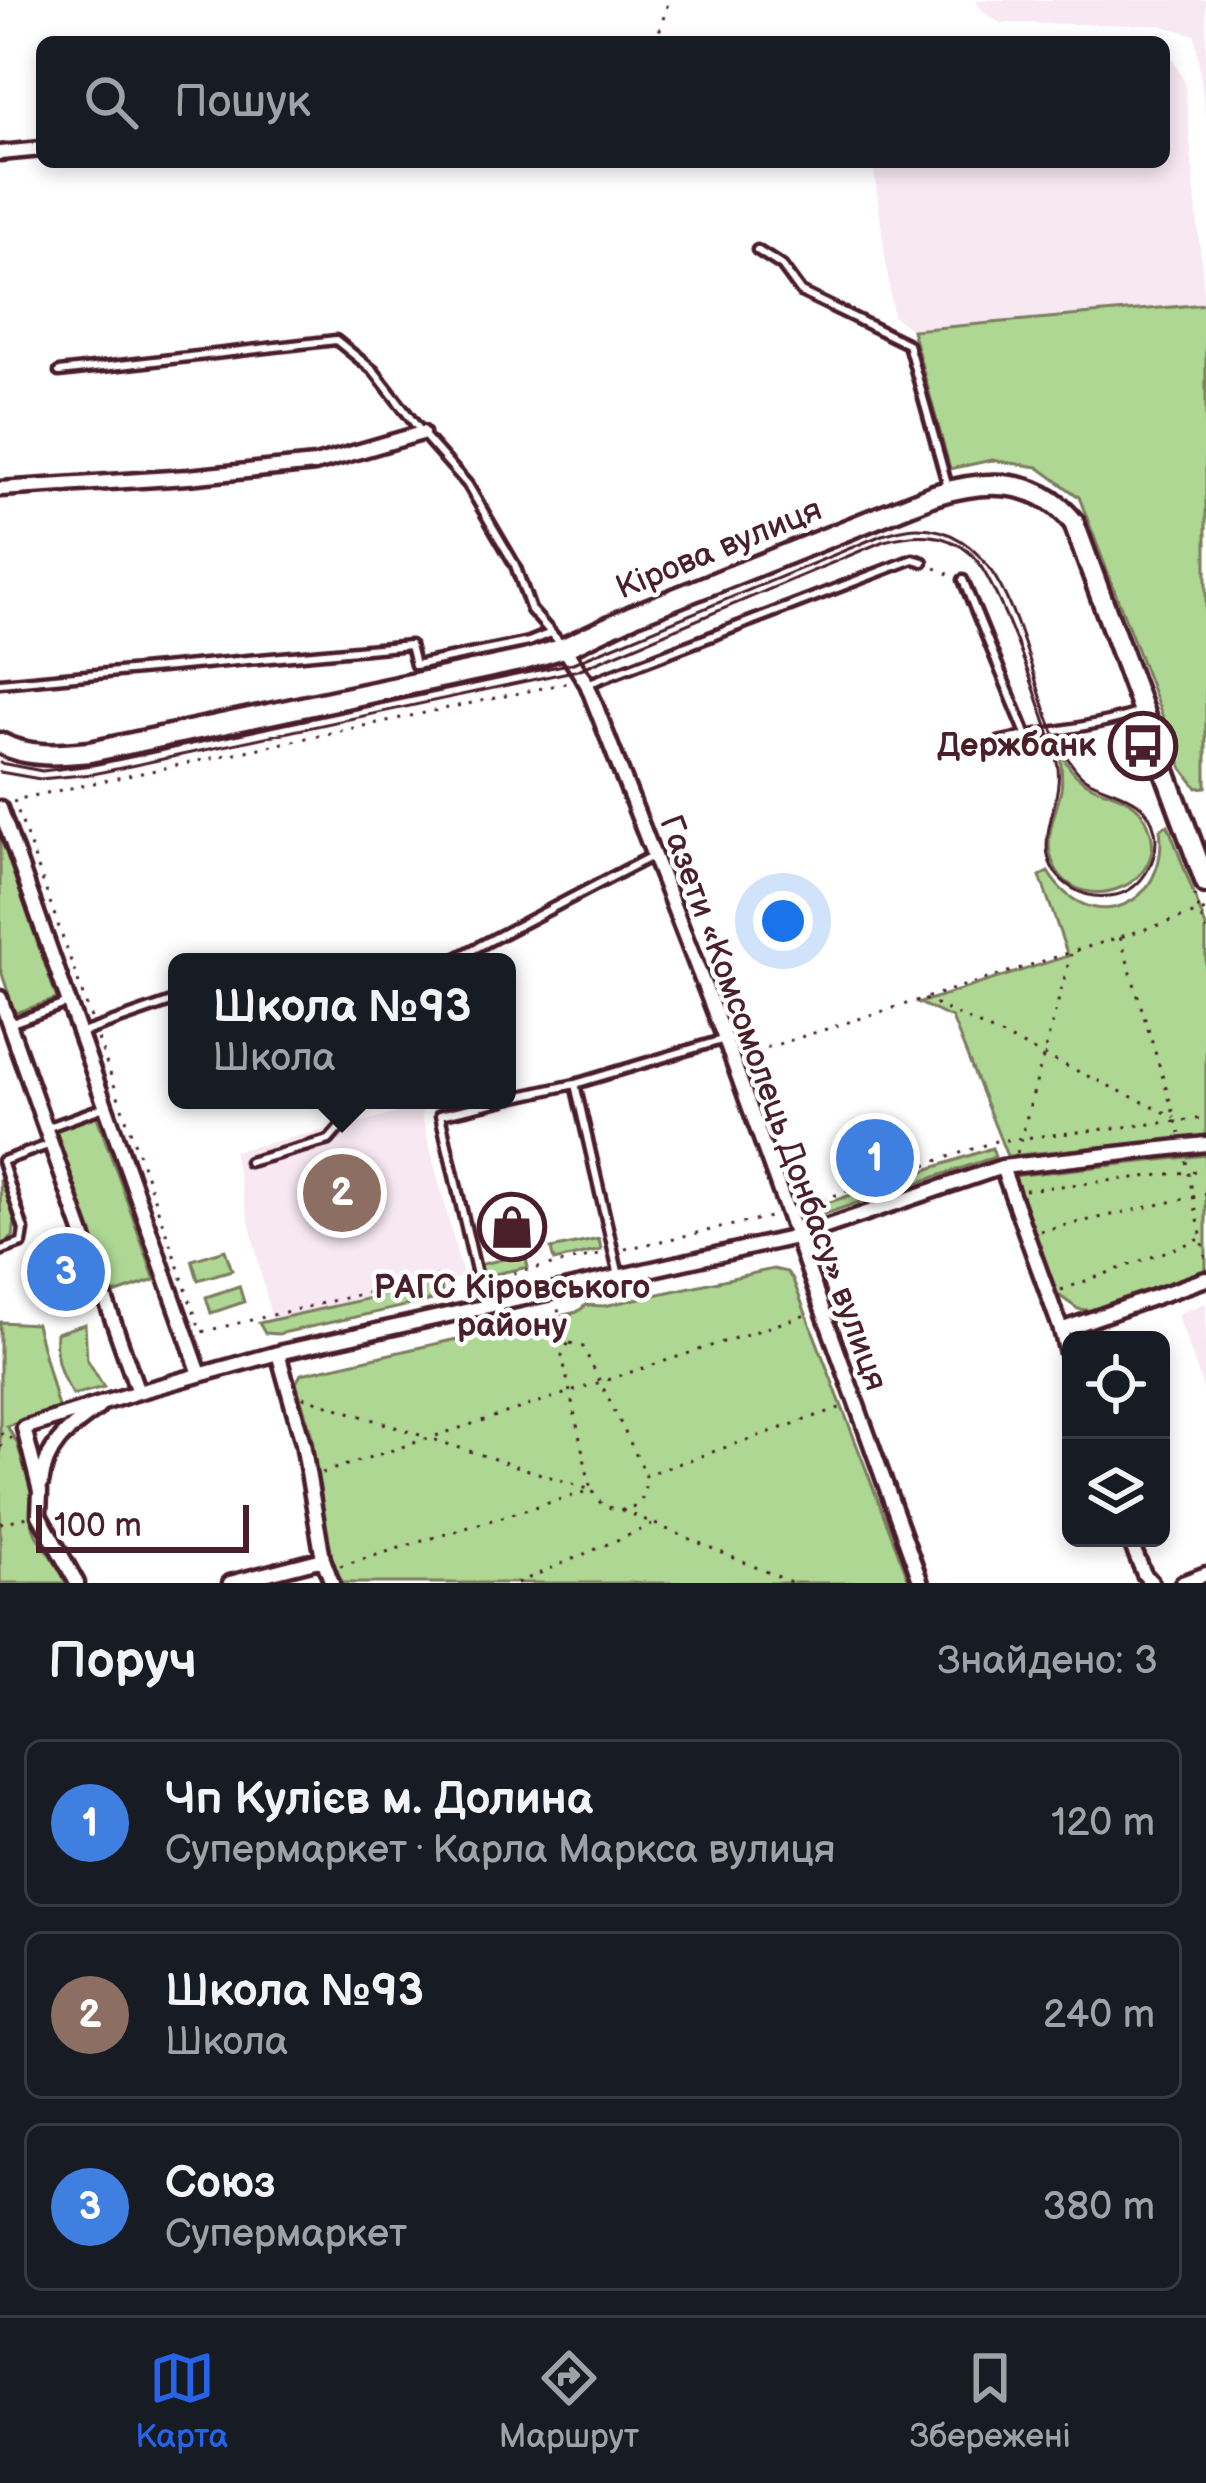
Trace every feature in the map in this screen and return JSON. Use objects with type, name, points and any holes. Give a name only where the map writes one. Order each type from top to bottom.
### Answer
[{"type":"main road","name":"Кірова вулиця","points":[[0,743],[33,754],[90,752],[524,660],[558,640],[634,615],[949,490],[988,483],[1015,485],[1044,494],[1074,523],[1206,883]]},
{"type":"street","points":[[0,153],[36,150]]},
{"type":"street","points":[[0,489],[315,464],[422,433]]},
{"type":"street","name":"Газети «Комсомолець Донбасу» вулиця","points":[[558,640],[587,684],[725,1040],[921,1583]]},
{"type":"street","points":[[0,808],[200,1375]]},
{"type":"street","points":[[0,998],[139,1392]]},
{"type":"street","points":[[40,1491],[24,1428],[107,1401],[278,1353],[796,1237],[1002,1167],[1206,1144]]},
{"type":"street","points":[[1002,1167],[1062,1334]]},
{"type":"street","points":[[1061,1330],[1206,1279]]},
{"type":"street","points":[[230,1583],[327,1571],[303,1443],[278,1353]]},
{"type":"street","points":[[77,1583],[39,1515],[43,1465],[62,1435],[107,1401]]},
{"type":"street","points":[[1133,1547],[1152,1583]]},
{"type":"street","points":[[1182,1583],[1206,1574]]},
{"type":"lane","points":[[757,250],[782,266],[801,292],[908,344],[949,490]]},
{"type":"lane","points":[[59,372],[336,340],[374,371],[468,485],[515,565],[531,610],[558,640]]},
{"type":"lane","points":[[587,684],[913,559],[923,562]]},
{"type":"lane","points":[[963,580],[1026,734]]},
{"type":"lane","points":[[0,683],[410,645],[416,665],[558,640]]},
{"type":"lane","points":[[973,749],[1026,734],[1094,726],[1143,711]]},
{"type":"lane","points":[[465,953],[652,856]]},
{"type":"lane","points":[[9,1024],[68,1003]]},
{"type":"lane","points":[[79,1034],[168,1003]]},
{"type":"lane","points":[[516,1098],[725,1040]]},
{"type":"lane","points":[[575,1084],[620,1276]]},
{"type":"lane","points":[[45,1128],[104,1107]]},
{"type":"lane","points":[[249,1162],[328,1140],[348,1118],[348,1109]]},
{"type":"lane","points":[[466,1109],[440,1115],[484,1306]]},
{"type":"lane","points":[[0,1251],[22,1243],[24,1230],[1,1161],[50,1144]]},
{"type":"path","points":[[658,36],[670,0]]},
{"type":"path","points":[[923,562],[963,580]]},
{"type":"path","points":[[587,684],[570,682],[14,800],[201,1332],[446,1274],[449,1287],[760,1220],[996,1142],[1206,1118]]},
{"type":"path","points":[[725,1040],[769,1047],[1206,910]]},
{"type":"path","points":[[1120,937],[1177,1119],[1206,1259]]},
{"type":"path","points":[[1072,953],[1016,1151],[1024,1190],[1206,1170]]},
{"type":"path","points":[[923,999],[1177,1119]]},
{"type":"path","points":[[1027,1234],[1206,1194]]},
{"type":"path","points":[[1048,1294],[1204,1238]]},
{"type":"path","points":[[552,1291],[568,1342],[562,1355],[591,1490],[603,1506],[793,1583]]},
{"type":"path","points":[[309,1477],[823,1310]]},
{"type":"path","points":[[568,1342],[583,1347],[646,1475],[644,1496],[636,1506],[620,1510]]},
{"type":"path","points":[[288,1392],[591,1490]]},
{"type":"path","points":[[646,1475],[856,1402]]},
{"type":"path","points":[[327,1571],[591,1490]]},
{"type":"path","points":[[0,1523],[39,1515]]},
{"type":"path","points":[[517,1583],[653,1524]]},
{"type":"shaded area","points":[[975,0],[1206,0],[1206,117],[1195,35],[1160,25],[1000,23]]},
{"type":"shaded area","points":[[1170,54],[1185,83],[1205,304],[912,330],[893,316],[874,168],[1170,168]]},
{"type":"shaded area","points":[[420,1109],[463,1277],[272,1321],[233,1151]]},
{"type":"shaded area","points":[[1206,1303],[1206,1395],[1177,1314]]},
{"type":"green space","points":[[1206,304],[1206,787],[1197,788],[1182,768],[1079,497],[1038,467],[992,460],[950,469],[912,330]]},
{"type":"green space","points":[[1060,753],[1084,782],[1131,802],[1145,818],[1152,842],[1148,863],[1118,889],[1077,888],[1060,876],[1050,853],[1062,785]]},
{"type":"green space","points":[[1168,825],[1206,927],[1206,1137],[1007,1156],[952,1018],[919,1003],[1068,956],[1040,876],[1048,872],[1065,893],[1085,905],[1105,909],[1123,905],[1153,878],[1160,856],[1160,829]]},
{"type":"green space","points":[[0,835],[57,999],[15,1013],[0,968]]},
{"type":"green space","points":[[96,1114],[155,1280],[111,1295],[52,1129]]},
{"type":"green space","points":[[992,1148],[995,1157],[824,1214],[821,1205]]},
{"type":"green space","points":[[1206,1155],[1206,1271],[1097,1311],[1078,1309],[1057,1294],[1012,1176]]},
{"type":"green space","points":[[0,1177],[15,1219],[13,1237],[1,1246]]},
{"type":"green space","points":[[599,1239],[601,1250],[554,1261],[551,1249]]},
{"type":"green space","points":[[225,1250],[232,1270],[198,1280],[192,1260]]},
{"type":"green space","points":[[525,1254],[528,1267],[481,1277],[478,1265]]},
{"type":"green space","points":[[773,1269],[787,1272],[793,1280],[910,1583],[341,1583],[323,1532],[312,1436],[296,1383],[301,1374],[577,1312],[586,1305],[604,1306]]},
{"type":"green space","points":[[441,1282],[442,1291],[433,1300],[278,1334],[265,1333],[259,1323]]},
{"type":"green space","points":[[239,1286],[244,1302],[211,1313],[206,1297]]},
{"type":"green space","points":[[0,1322],[36,1324],[59,1411],[7,1426],[32,1493],[36,1535],[69,1583],[0,1583]]},
{"type":"green space","points":[[85,1324],[87,1359],[104,1387],[73,1395],[59,1366],[56,1333]]},
{"type":"tram line","points":[[0,763],[42,771],[93,765],[573,663],[882,535],[918,528],[951,535],[978,554],[1014,615],[1063,751],[1082,776],[1137,802],[1151,819],[1156,841],[1142,879],[1126,892],[1083,893],[1057,875],[1047,845],[1057,762],[1020,652],[993,590],[970,553],[950,541],[928,536],[884,541],[578,670],[93,774],[40,779],[0,772]]},
{"type":"place","name":"Держбанк","points":[[1143,746]]},
{"type":"place","name":"Чп Кулієв м. Долина","points":[[875,1158]]},
{"type":"place","name":"Школа №93","points":[[342,1193]]},
{"type":"place","name":"РАГС Кіровського району","points":[[512,1227]]},
{"type":"place","name":"Союз","points":[[66,1272]]}]
